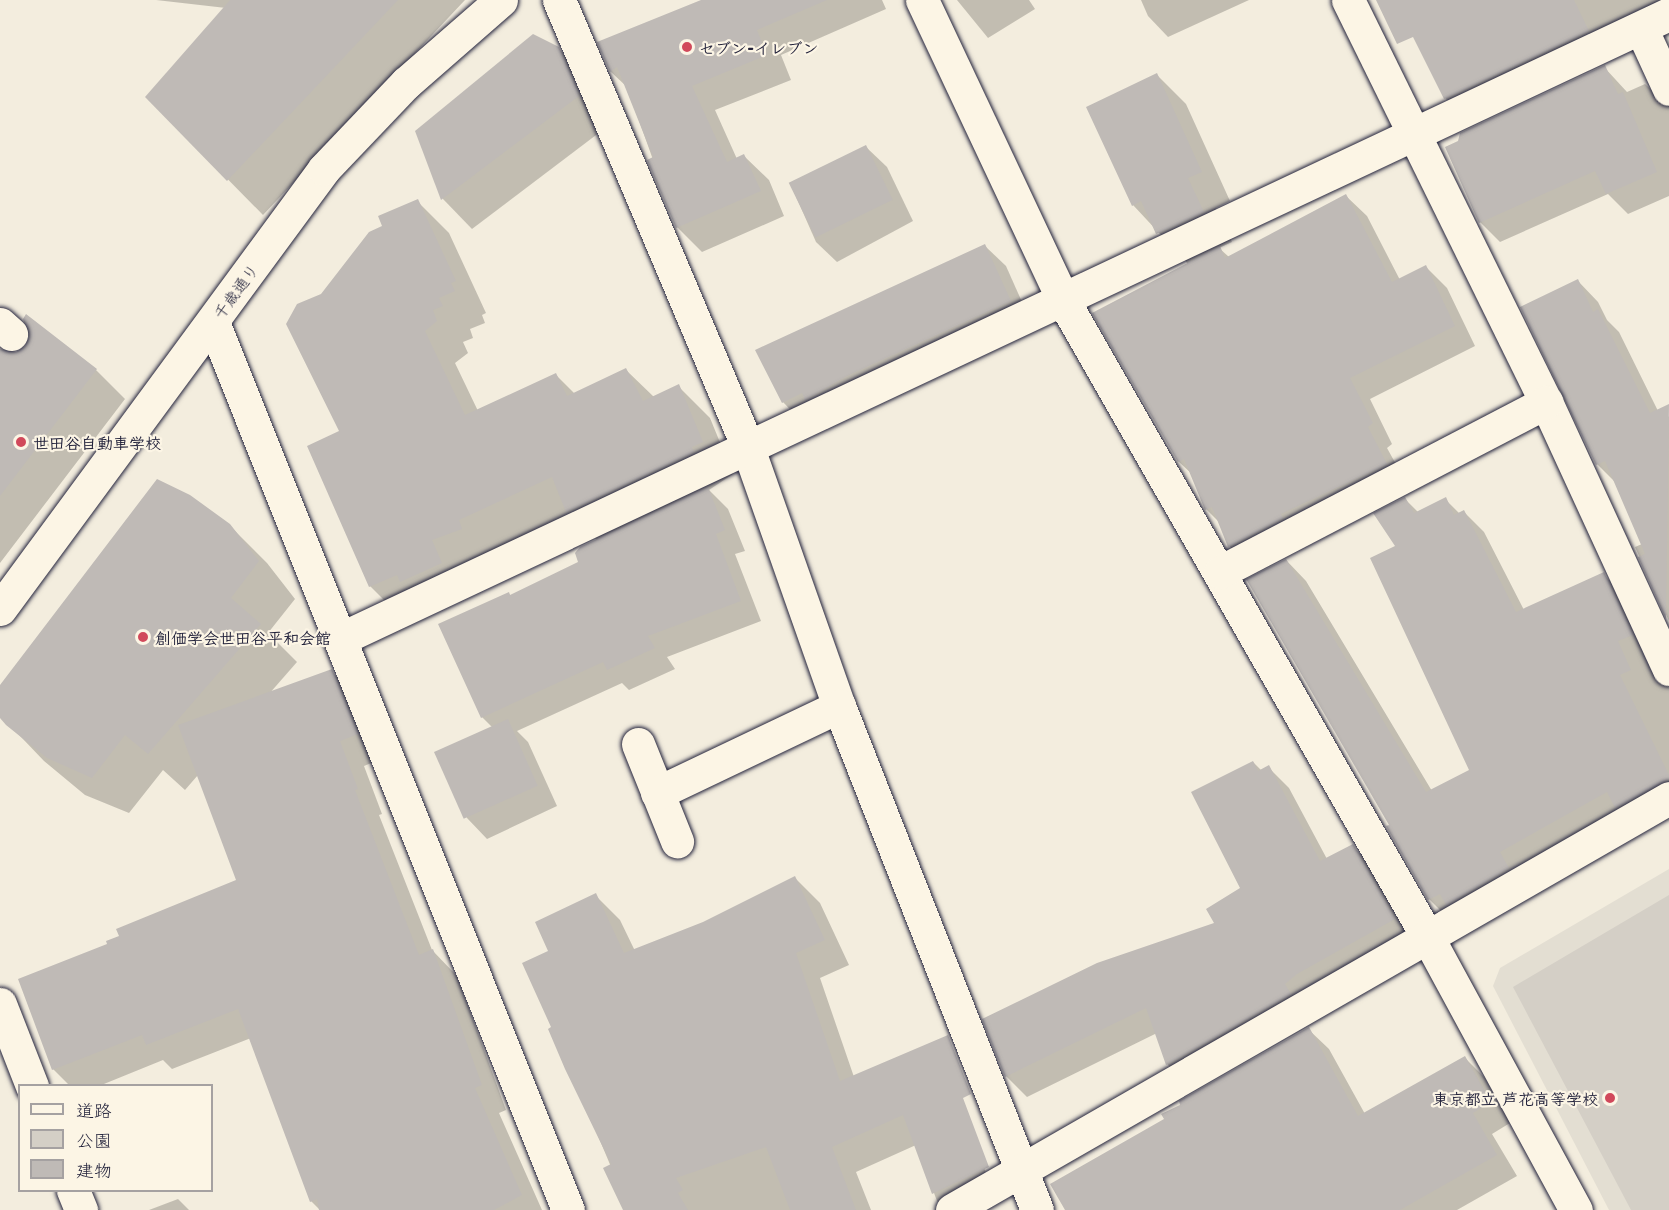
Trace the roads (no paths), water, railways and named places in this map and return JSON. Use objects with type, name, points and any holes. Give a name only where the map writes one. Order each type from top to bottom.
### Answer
[{"type":"street","name":"千歳通り","points":[[0,609],[331,161],[406,82],[501,0]]},
{"type":"street","points":[[559,0],[748,448],[839,706],[1038,1210]]},
{"type":"street","points":[[922,0],[1063,300],[1427,936],[1576,1210]]},
{"type":"street","points":[[1348,0],[1417,133],[1546,402],[1669,669]]},
{"type":"street","points":[[340,639],[1655,21],[1669,89]]},
{"type":"street","points":[[213,322],[568,1210]]},
{"type":"street","points":[[1220,572],[1546,402]]},
{"type":"street","points":[[657,793],[839,706]]},
{"type":"street","points":[[638,744],[677,841]]},
{"type":"street","points":[[952,1210],[1669,798]]},
{"type":"street","points":[[0,1004],[18,1069]]},
{"type":"street","points":[[73,1192],[81,1210]]},
{"type":"place","name":"セブン-イレブン","points":[[687,47]]},
{"type":"place","name":"世田谷自動車学校","points":[[21,442]]},
{"type":"place","name":"創価学会世田谷平和会館","points":[[143,637]]},
{"type":"place","name":"東京都立 芦花高等学校","points":[[1610,1098]]}]
